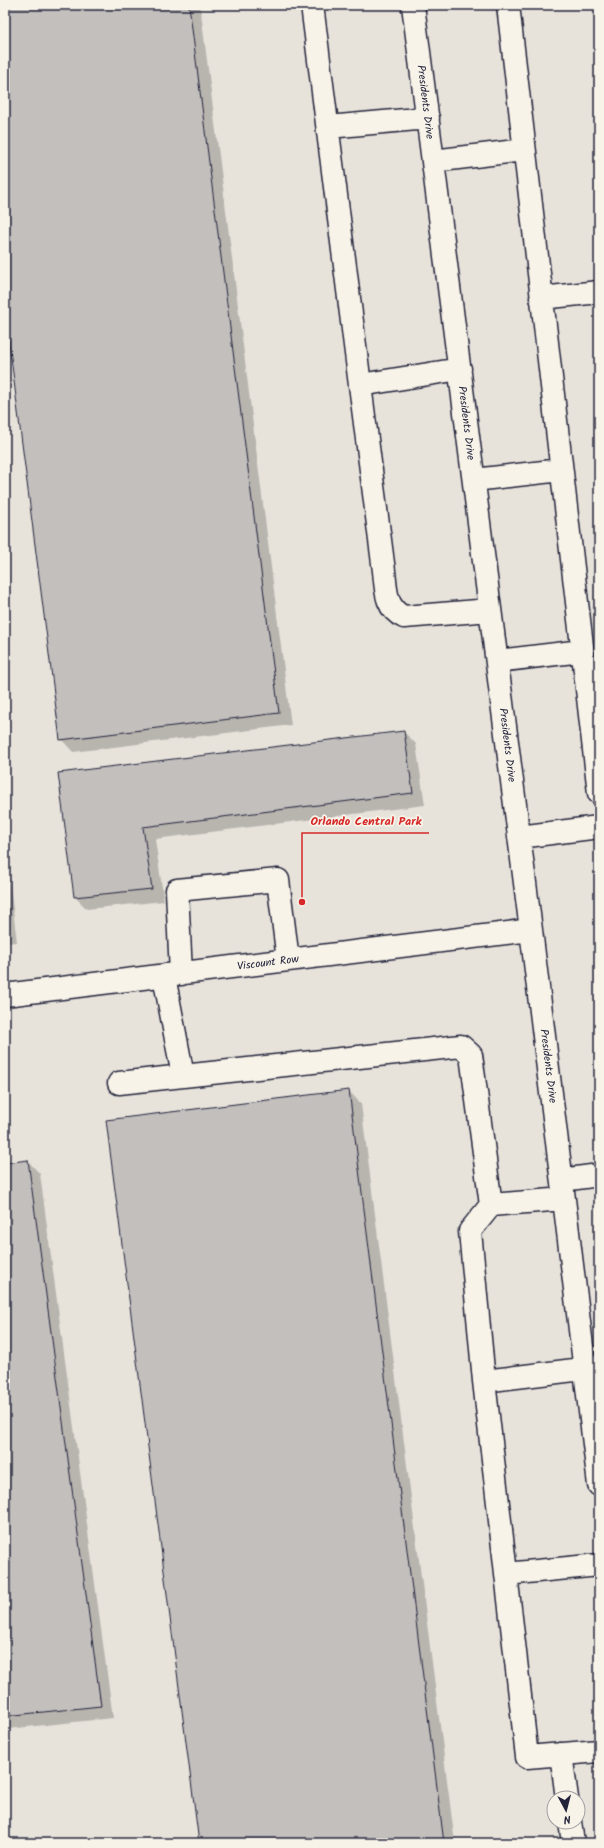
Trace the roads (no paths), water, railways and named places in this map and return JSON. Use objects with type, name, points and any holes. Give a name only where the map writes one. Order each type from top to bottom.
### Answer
[{"type":"street","points":[[312,5],[388,600],[392,610],[404,616],[490,610]]},
{"type":"street","name":"Presidents Drive","points":[[413,5],[563,1190],[592,1367],[599,1485]]},
{"type":"street","points":[[508,5],[560,470],[599,793]]},
{"type":"street","points":[[328,127],[428,118]]},
{"type":"street","points":[[433,161],[524,150]]},
{"type":"street","points":[[541,298],[599,292]]},
{"type":"street","points":[[360,385],[460,368]]},
{"type":"street","points":[[474,480],[560,470]]},
{"type":"street","points":[[497,661],[582,651]]},
{"type":"street","points":[[519,837],[599,827]]},
{"type":"street","points":[[183,1076],[173,975],[177,890],[278,880],[288,960]]},
{"type":"street","name":"Viscount Row","points":[[5,995],[531,930]]},
{"type":"street","points":[[119,1083],[461,1046],[471,1055],[491,1205]]},
{"type":"street","points":[[599,1175],[563,1190],[491,1205],[470,1231],[484,1382],[527,1757],[599,1751]]},
{"type":"street","points":[[484,1382],[592,1367]]},
{"type":"street","points":[[506,1574],[599,1565]]},
{"type":"street","points":[[561,1754],[566,1790]]},
{"type":"street","points":[[571,1830],[572,1843]]},
{"type":"place","name":"Orlando Central Park","points":[[302,902]]}]
